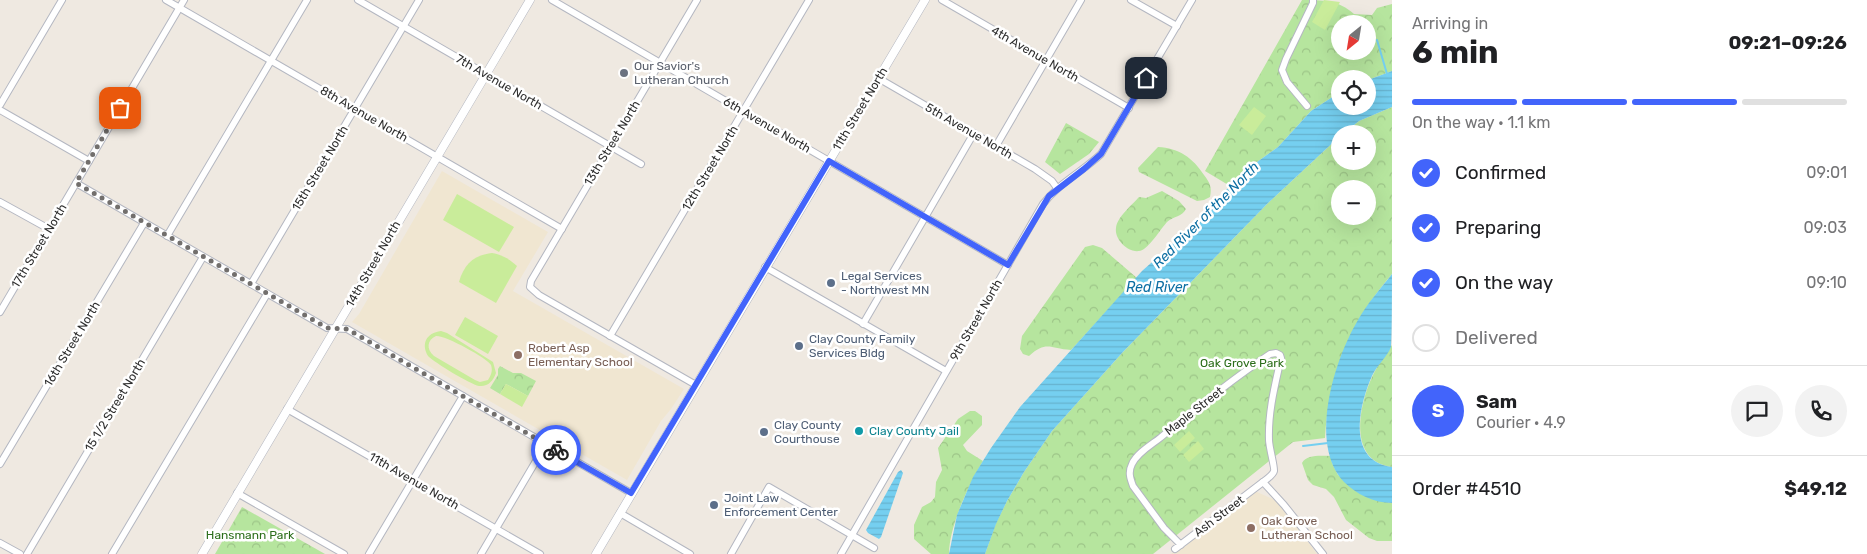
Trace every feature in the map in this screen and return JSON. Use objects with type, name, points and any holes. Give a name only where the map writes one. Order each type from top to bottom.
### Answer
[{"type":"street","points":[[0,105],[62,0]]},
{"type":"street","name":"8th Avenue North","points":[[166,0],[562,229]]},
{"type":"street","name":"17th Street North","points":[[0,312],[184,0]]},
{"type":"street","points":[[168,236],[307,0]]},
{"type":"street","name":"7th Avenue North","points":[[358,0],[641,164]]},
{"type":"street","name":"15th Street North","points":[[251,284],[419,0]]},
{"type":"street","name":"14th Street North","points":[[202,554],[530,0]]},
{"type":"street","name":"6th Avenue North","points":[[552,0],[1008,265]]},
{"type":"street","name":"13th Street North","points":[[610,336],[534,292],[530,287],[531,281],[697,0]]},
{"type":"street","name":"12th Street North","points":[[610,336],[809,0]]},
{"type":"street","name":"11th Street North","points":[[596,554],[925,0]]},
{"type":"street","name":"4th Avenue North","points":[[942,0],[1129,108]]},
{"type":"street","points":[[996,146],[1081,0]]},
{"type":"street","points":[[1131,0],[1177,26]]},
{"type":"street","name":"9th Street North","points":[[841,554],[1043,204],[1057,188],[1101,154],[1192,0]]},
{"type":"street","points":[[1307,106],[1287,82],[1282,70],[1313,0]]},
{"type":"street","name":"5th Avenue North","points":[[878,78],[1043,174],[1057,188]]},
{"type":"street","points":[[0,110],[89,161]]},
{"type":"street","points":[[863,324],[974,134]]},
{"type":"street","points":[[76,183],[327,328],[347,329],[631,493]]},
{"type":"street","points":[[0,202],[49,229]]},
{"type":"street","name":"16th Street North","points":[[0,464],[144,223]]},
{"type":"street","name":"15 1/2 Street North","points":[[27,554],[204,257]]},
{"type":"street","points":[[766,267],[946,371]]},
{"type":"street","points":[[112,554],[267,294]]},
{"type":"street","points":[[610,336],[696,385]]},
{"type":"street","name":"Maple Street","points":[[1178,547],[1133,486],[1130,472],[1136,458],[1252,366],[1270,354],[1276,353],[1282,358],[1271,400],[1269,425],[1269,440],[1275,470],[1263,482]]},
{"type":"street","points":[[369,554],[462,396]]},
{"type":"street","name":"11th Avenue North","points":[[287,409],[540,554]]},
{"type":"street","points":[[481,554],[546,444]]},
{"type":"street","points":[[1263,482],[1323,554]]},
{"type":"street","name":"Ash Street","points":[[1178,547],[1263,482]]},
{"type":"street","points":[[731,554],[769,487],[874,548]]},
{"type":"street","points":[[237,493],[344,554]]},
{"type":"street","points":[[620,513],[690,554]]},
{"type":"street","points":[[0,543],[20,554]]},
{"type":"shaded area","name":"Robert Asp Elementary School","points":[[442,171],[548,232],[513,291],[684,389],[661,421],[627,480],[352,322],[359,314]]},
{"type":"shaded area","name":"Oak Grove Lutheran School","points":[[1255,491],[1277,501],[1317,554],[1171,554]]},
{"type":"green space","points":[[1302,0],[1336,3],[1354,14],[1372,15],[1377,8],[1392,4],[1392,71],[1376,77],[1376,70],[1331,70],[1331,98],[1311,111],[1278,147],[1257,162],[1230,186],[1205,171]]},
{"type":"green space","points":[[1324,0],[1340,2],[1333,15],[1331,15],[1325,30],[1312,22]]},
{"type":"green space","points":[[1254,107],[1266,116],[1252,135],[1239,125]]},
{"type":"green space","name":"Oak Grove Park","points":[[1392,107],[1392,274],[1364,311],[1344,350],[1331,392],[1325,438],[1293,442],[1153,554],[985,554],[996,523],[1007,501],[1052,431],[1122,353],[1268,203],[1331,144],[1331,170],[1376,170],[1376,125],[1354,125],[1359,121]]},
{"type":"green space","points":[[1066,123],[1099,142],[1089,154],[1060,174],[1045,162]]},
{"type":"green space","points":[[1158,147],[1172,149],[1190,159],[1200,169],[1209,183],[1211,188],[1210,197],[1197,201],[1139,172],[1138,168]]},
{"type":"green space","points":[[1162,191],[1179,201],[1186,209],[1182,214],[1167,222],[1144,249],[1134,251],[1129,249],[1121,242],[1116,233],[1119,220],[1139,197],[1146,198]]},
{"type":"green space","points":[[457,194],[514,227],[499,252],[443,220]]},
{"type":"green space","points":[[1093,245],[1102,248],[1137,278],[1071,350],[1045,347],[1040,348],[1029,356],[1023,354],[1020,349],[1022,336],[1085,247]]},
{"type":"green space","points":[[492,253],[506,258],[517,266],[496,303],[459,282],[467,265],[475,258]]},
{"type":"green space","points":[[465,317],[498,336],[488,354],[455,335]]},
{"type":"green space","points":[[436,332],[447,333],[493,362],[496,373],[492,381],[485,386],[479,386],[453,373],[428,356],[425,347],[426,340]],"holes":[[[436,336],[482,357],[488,362],[492,369],[488,380],[480,382],[475,380],[434,356],[429,348],[429,342]]]},
{"type":"green space","points":[[1392,345],[1392,467],[1378,463],[1368,454],[1360,430],[1361,415],[1368,387],[1375,371]]},
{"type":"green space","points":[[500,366],[513,373],[521,373],[536,381],[528,396],[506,384],[500,394],[490,388],[498,375]]},
{"type":"green space","points":[[506,384],[528,396],[522,407],[500,394]]},
{"type":"green space","points":[[970,411],[975,411],[982,416],[982,425],[963,445],[967,451],[983,461],[966,493],[956,519],[952,531],[949,554],[931,554],[914,539],[914,525],[922,507],[931,502],[935,497],[936,482],[942,470],[938,448],[958,419]]},
{"type":"green space","points":[[1189,431],[1195,438],[1180,452],[1174,445]]},
{"type":"green space","points":[[1198,441],[1204,449],[1189,462],[1183,455]]},
{"type":"green space","points":[[1315,456],[1331,456],[1338,475],[1392,503],[1392,541],[1377,541],[1369,538],[1346,520],[1334,497],[1326,489],[1313,485],[1308,480],[1302,463],[1304,460]]},
{"type":"green space","name":"Hansmann Park","points":[[242,507],[325,554],[215,554]]},
{"type":"water","name":"Red River","points":[[1392,71],[1392,107],[1376,114],[1376,77]]},
{"type":"water","name":"Red River","points":[[1331,98],[1331,115],[1373,115],[1354,125],[1331,125],[1331,144],[1268,203],[1122,353],[1052,431],[1007,501],[985,554],[949,554],[957,515],[973,477],[1020,407],[1142,271],[1186,232],[1230,186],[1257,162],[1278,147],[1311,111]]},
{"type":"water","points":[[1392,274],[1391,347],[1374,372],[1367,388],[1360,416],[1362,443],[1368,454],[1377,463],[1392,467],[1392,503],[1385,503],[1366,497],[1344,482],[1333,466],[1328,446],[1326,425],[1334,379],[1349,337],[1365,308]]},
{"type":"water","points":[[901,470],[903,473],[879,539],[866,530],[898,472]]},
{"type":"waterway","points":[[1377,40],[1387,74]]},
{"type":"waterway","points":[[1303,446],[1328,443]]},
{"type":"way so far","points":[[120,108],[76,183],[327,328],[347,329],[556,450]]},
{"type":"place","name":"Our Savior's Lutheran Church","points":[[624,73]]},
{"type":"place","name":"Legal Services - Northwest MN","points":[[831,283]]},
{"type":"place","name":"Clay County Family Services Bldg","points":[[799,346]]},
{"type":"place","name":"Robert Asp Elementary School","points":[[518,355]]},
{"type":"place","name":"Clay County Jail","points":[[859,431]]},
{"type":"place","name":"Clay County Courthouse","points":[[764,432]]},
{"type":"place","name":"Joint Law Enforcement Center","points":[[714,505]]},
{"type":"place","name":"Oak Grove Lutheran School","points":[[1251,528]]},
{"type":"route","points":[[556,450],[631,493],[829,161],[1008,265],[1049,196],[1101,154],[1146,78]]},
{"type":"water label","name":"Red River of the North","points":[[1206,215]]}]
